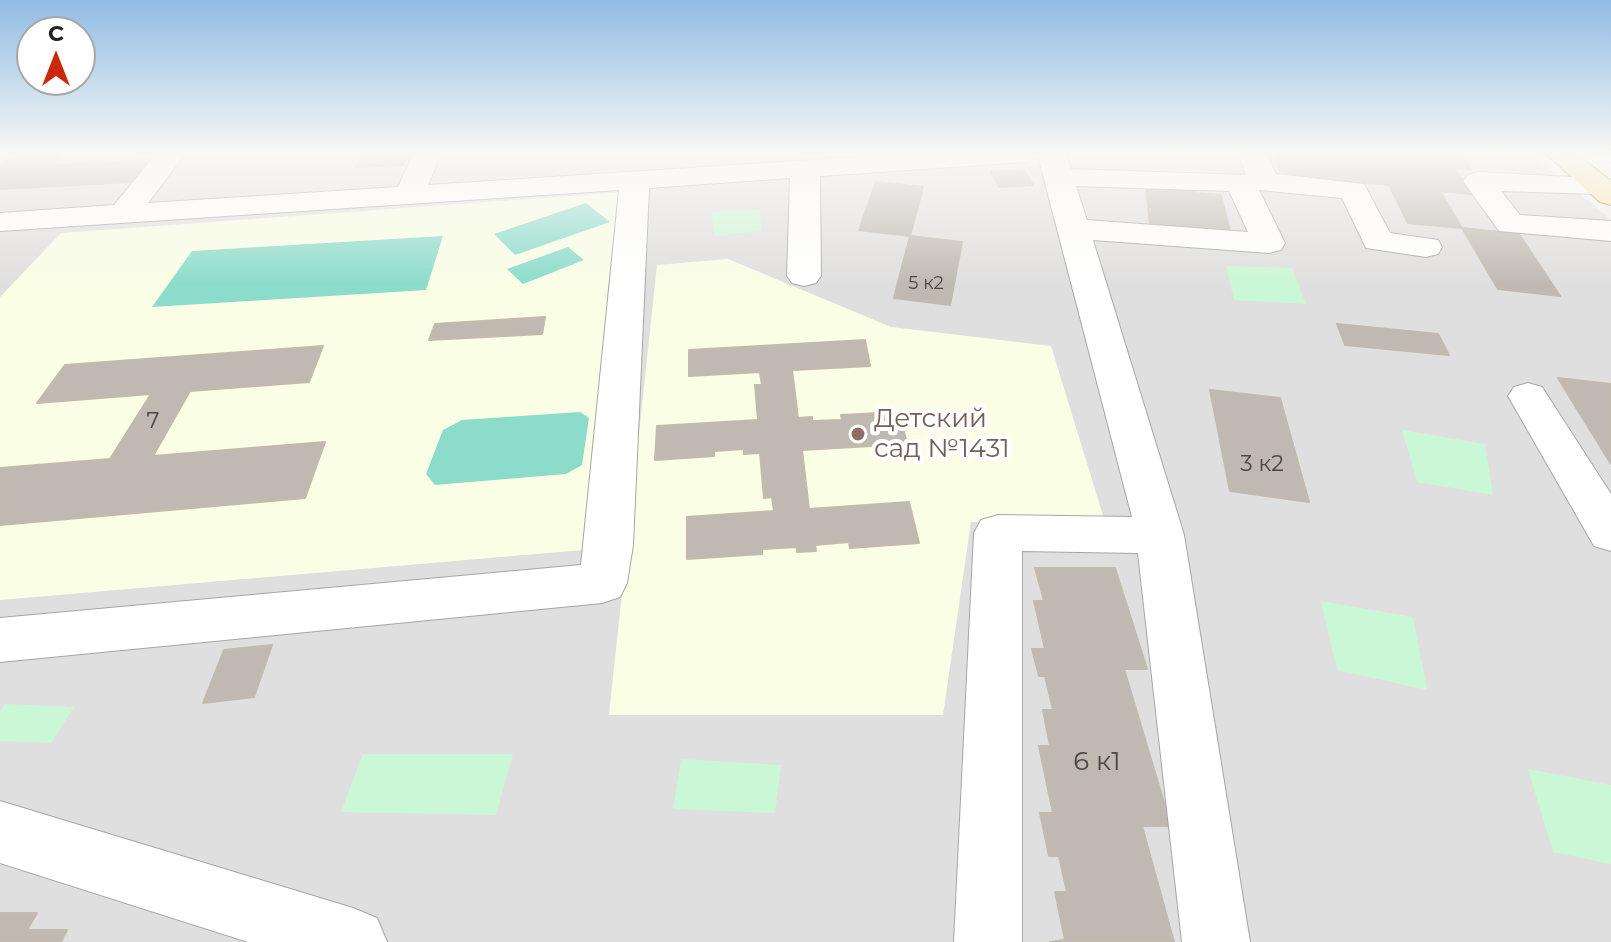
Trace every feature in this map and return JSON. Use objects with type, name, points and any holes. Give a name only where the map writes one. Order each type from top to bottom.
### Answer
[{"type":"street","points":[[123,214],[136,198]]},
{"type":"street","points":[[0,222],[364,198]]},
{"type":"street","points":[[0,640],[602,583],[609,545],[633,198]]},
{"type":"street","points":[[785,198],[804,276]]},
{"type":"street","points":[[1060,198],[1073,229],[1160,535],[1216,942]]},
{"type":"street","points":[[1073,229],[1269,243],[1248,198]]},
{"type":"street","points":[[1357,198],[1378,241],[1426,247]]},
{"type":"street","points":[[1491,198],[1510,224],[1611,231]]},
{"type":"street","points":[[1528,396],[1611,533]]},
{"type":"street","points":[[988,942],[998,533],[1160,535]]},
{"type":"street","points":[[0,832],[353,942]]},
{"type":"shaded area","points":[[0,198],[274,198],[0,216]]},
{"type":"shaded area","points":[[432,198],[1585,198],[1611,220],[1611,942],[0,942],[0,227]]},
{"type":"shaded area","points":[[541,198],[622,198],[583,550],[0,600],[0,297],[61,233]]},
{"type":"shaded area","points":[[586,203],[610,222],[515,255],[494,234]]},
{"type":"shaded area","points":[[443,236],[426,290],[152,307],[192,251]]},
{"type":"shaded area","points":[[568,247],[584,260],[523,284],[507,269]]},
{"type":"shaded area","name":"Детский сад №1431","points":[[728,259],[891,327],[1051,346],[1105,522],[971,522],[943,715],[609,715],[657,265]]},
{"type":"shaded area","points":[[580,412],[589,418],[582,465],[566,474],[435,485],[426,474],[443,430],[462,420]]},
{"type":"green space","points":[[760,209],[761,231],[715,236],[711,212]]},
{"type":"green space","points":[[1226,266],[1292,268],[1306,304],[1234,300]]},
{"type":"green space","points":[[1402,430],[1485,444],[1493,495],[1417,482]]},
{"type":"green space","points":[[1321,601],[1413,617],[1427,690],[1337,670]]},
{"type":"green space","points":[[5,704],[74,707],[51,743],[0,741],[0,711]]},
{"type":"green space","points":[[363,754],[513,754],[496,815],[341,812]]},
{"type":"green space","points":[[681,759],[781,765],[775,813],[673,809]]},
{"type":"green space","points":[[1528,769],[1611,785],[1611,864],[1553,852]]},
{"type":"building","points":[[870,198],[920,198],[910,236],[859,230]]},
{"type":"building","points":[[1147,198],[1222,198],[1230,232],[1166,229],[1165,226],[1150,224]]},
{"type":"building","points":[[1395,198],[1444,198],[1462,228],[1408,223]]},
{"type":"building","points":[[1462,228],[1519,234],[1560,296],[1498,289]]},
{"type":"building","points":[[910,236],[962,242],[950,305],[894,298]]},
{"type":"building","points":[[545,317],[542,334],[429,340],[435,324]]},
{"type":"building","points":[[1337,324],[1438,334],[1449,355],[1345,345]]},
{"type":"building","points":[[865,340],[870,366],[792,370],[798,418],[842,420],[841,415],[899,412],[907,444],[802,450],[809,509],[909,502],[919,543],[850,548],[849,542],[815,545],[816,551],[797,552],[797,547],[762,549],[762,554],[687,559],[687,517],[774,511],[772,497],[764,498],[760,453],[744,454],[744,449],[714,451],[714,456],[655,460],[657,426],[758,420],[755,385],[762,385],[760,372],[689,376],[689,350]]},
{"type":"building","points":[[323,346],[309,382],[190,391],[153,456],[325,442],[305,498],[0,525],[0,468],[110,459],[151,394],[37,403],[65,365]]},
{"type":"building","points":[[1558,378],[1611,384],[1611,464],[1572,401]]},
{"type":"building","points":[[1210,390],[1280,398],[1309,502],[1230,491]]},
{"type":"building","points":[[1035,568],[1115,568],[1147,669],[1124,669],[1171,826],[1142,826],[1174,942],[1050,942],[1065,940],[1055,892],[1067,892],[1059,856],[1049,856],[1040,813],[1053,813],[1039,746],[1050,746],[1043,710],[1053,710],[1045,676],[1039,676],[1032,649],[1045,649],[1034,601],[1044,601]]},
{"type":"building","points":[[272,645],[254,697],[203,703],[224,650]]},
{"type":"building","points":[[0,913],[37,913],[27,930],[67,930],[61,942],[0,942]]},
{"type":"place","name":"Детский сад №1431","points":[[858,434]]}]
